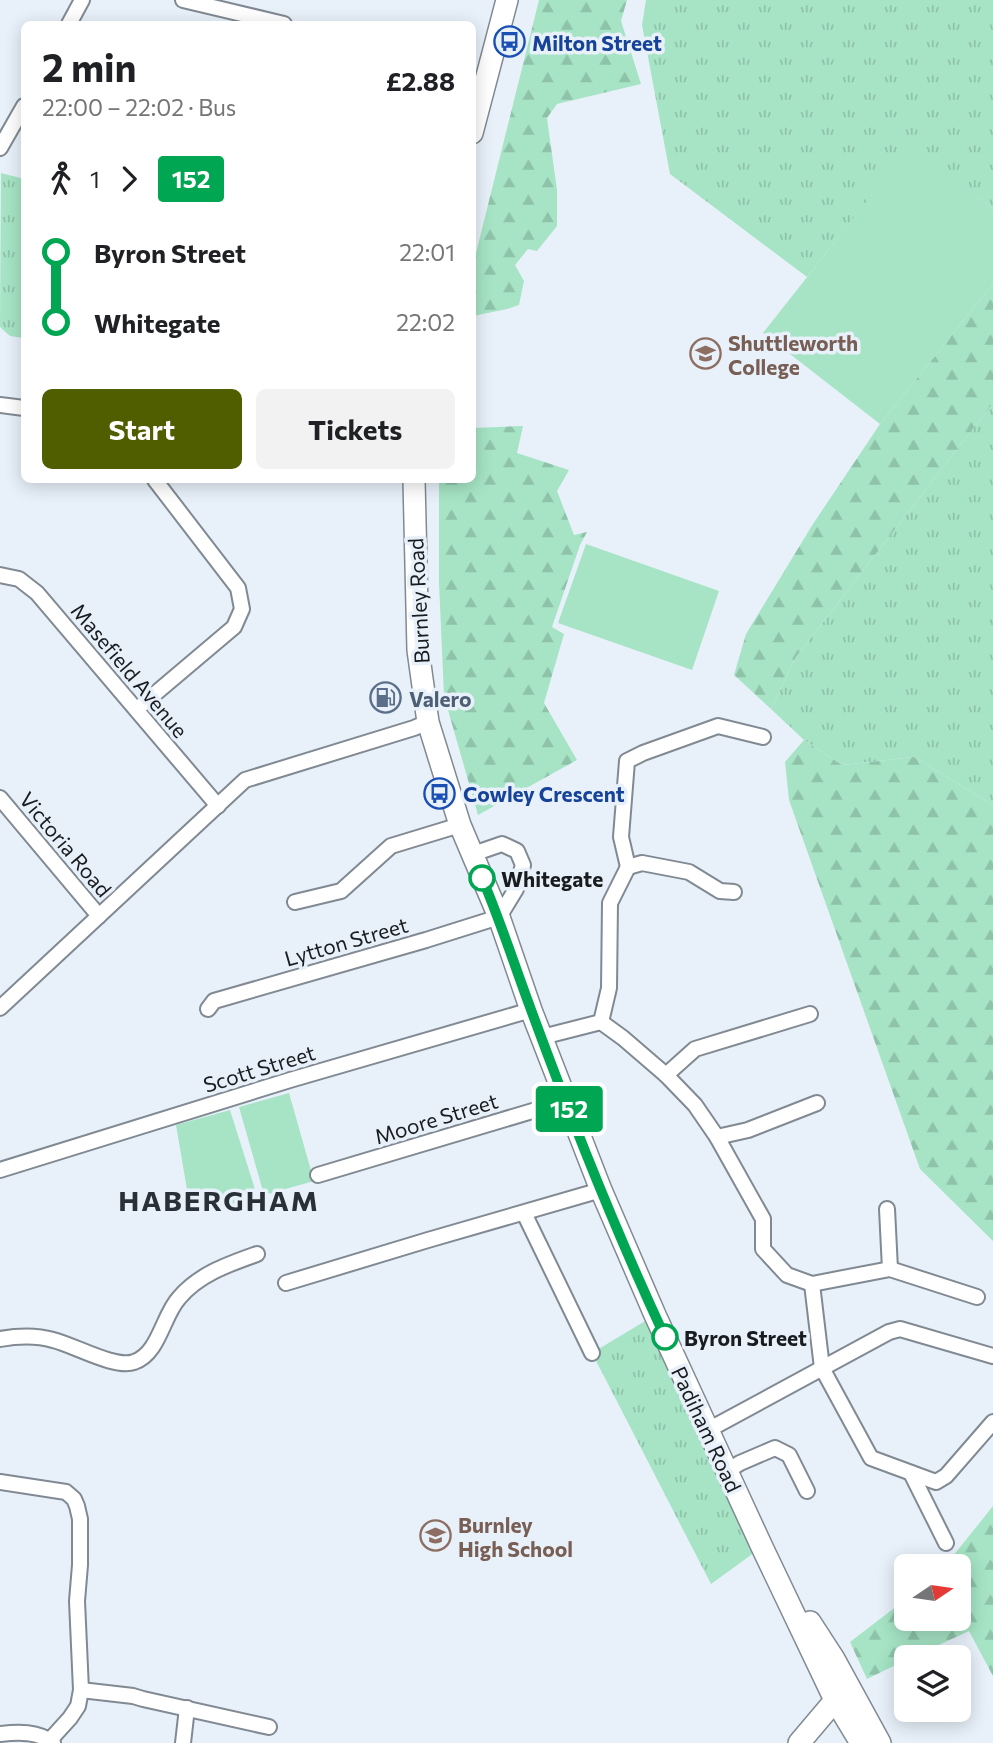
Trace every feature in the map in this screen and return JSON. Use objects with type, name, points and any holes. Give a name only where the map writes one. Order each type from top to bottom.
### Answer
[{"type":"main road","points":[[476,118],[507,0]]},
{"type":"main road","name":"Burnley Road","points":[[414,483],[418,650],[428,722]]},
{"type":"main road","name":"Padiham Road","points":[[428,722],[460,825],[499,917],[531,1010],[601,1190],[655,1315],[762,1547],[834,1659],[842,1692],[861,1743]]},
{"type":"main road","points":[[799,1743],[842,1692]]},
{"type":"main road","name":"Padiham Road","points":[[842,1692],[880,1743]]},
{"type":"street","points":[[71,21],[82,0]]},
{"type":"street","points":[[183,0],[271,21]]},
{"type":"street","points":[[0,148],[21,112]]},
{"type":"street","points":[[0,405],[21,408]]},
{"type":"street","points":[[136,709],[234,627],[242,609],[238,588],[157,483]]},
{"type":"street","name":"Masefield Avenue","points":[[0,575],[19,579],[37,593],[218,806]]},
{"type":"street","points":[[0,1008],[245,780],[428,722]]},
{"type":"street","points":[[601,1021],[609,988],[610,903],[628,867],[621,837],[627,761],[718,726],[763,737]]},
{"type":"street","name":"Victoria Road","points":[[0,798],[99,916]]},
{"type":"street","points":[[295,902],[341,891],[391,846],[460,825]]},
{"type":"street","points":[[473,854],[502,844],[517,851],[523,865],[516,889],[499,917]]},
{"type":"street","points":[[628,867],[642,863],[689,873],[720,891],[734,892]]},
{"type":"street","name":"Lytton Street","points":[[208,1009],[214,1001],[499,917]]},
{"type":"street","name":"Scott Street","points":[[0,1170],[290,1080],[531,1010]]},
{"type":"street","points":[[666,1075],[695,1049],[810,1014]]},
{"type":"street","points":[[542,1037],[601,1021]]},
{"type":"street","points":[[601,1021],[666,1075],[695,1105],[717,1137],[763,1219],[763,1249],[787,1275],[812,1284],[891,1269],[976,1297]]},
{"type":"street","name":"Moore Street","points":[[318,1175],[566,1101]]},
{"type":"street","points":[[717,1137],[748,1130],[817,1103]]},
{"type":"street","points":[[286,1283],[601,1190]]},
{"type":"street","points":[[887,1209],[891,1269]]},
{"type":"street","points":[[524,1213],[592,1353]]},
{"type":"street","points":[[0,1339],[22,1336],[50,1339],[111,1361],[124,1364],[133,1362],[144,1358],[177,1299],[187,1290],[223,1266],[257,1254]]},
{"type":"street","points":[[812,1284],[822,1368],[871,1458],[936,1482],[946,1476],[993,1422]]},
{"type":"street","points":[[708,1430],[888,1332],[900,1329],[993,1356]]},
{"type":"street","points":[[727,1471],[740,1462],[775,1448],[789,1455],[807,1490]]},
{"type":"street","points":[[911,1473],[946,1543]]},
{"type":"street","points":[[0,1482],[66,1492],[77,1506],[80,1519],[77,1601],[81,1690],[78,1706],[52,1742],[21,1732],[0,1734]]},
{"type":"street","points":[[81,1690],[133,1696],[269,1727]]},
{"type":"street","points":[[183,1743],[187,1708]]},
{"type":"green space","points":[[539,0],[627,0],[621,21],[641,84],[557,104],[547,118],[557,190],[557,226],[537,251],[528,249],[515,265],[524,281],[519,305],[476,315],[476,253]]},
{"type":"green space","points":[[646,0],[993,0],[993,209],[912,145],[807,277],[670,174],[642,25]]},
{"type":"green space","points":[[912,144],[993,209],[993,284],[880,424],[763,333]]},
{"type":"green space","points":[[1,173],[21,178],[21,338],[10,336],[0,327]]},
{"type":"green space","points":[[993,284],[993,403],[796,657],[771,709],[734,675],[746,634],[813,524],[880,424]]},
{"type":"green space","points":[[993,403],[993,805],[914,757],[842,765],[804,740],[771,709],[796,657]]},
{"type":"green space","points":[[523,426],[517,453],[569,470],[557,491],[574,535],[587,532],[552,627],[564,634],[544,703],[577,760],[478,815],[444,696],[439,583],[439,483],[476,483],[476,428]]},
{"type":"green space","points":[[586,544],[719,591],[692,670],[558,623]]},
{"type":"green space","points":[[804,740],[842,765],[914,757],[993,805],[993,1241],[920,1169],[789,800],[785,762]]},
{"type":"green space","points":[[289,1093],[314,1181],[264,1195],[239,1107]]},
{"type":"green space","points":[[230,1110],[257,1202],[250,1210],[191,1213],[176,1125]]},
{"type":"green space","points":[[655,1315],[762,1547],[711,1584],[592,1353]]},
{"type":"green space","points":[[993,1506],[993,1676],[969,1631],[971,1554],[955,1554]]},
{"type":"green space","points":[[894,1608],[894,1631],[969,1631],[939,1645],[894,1645],[894,1666],[867,1679],[850,1642]]},
{"type":"bus line","name":"152","points":[[482,878],[601,1190],[665,1337]]},
{"type":"place","name":"Milton Street","points":[[509,42]]},
{"type":"place","name":"Shuttleworth College","points":[[705,354]]},
{"type":"place","name":"Valero","points":[[386,698]]},
{"type":"place","name":"Cowley Crescent","points":[[440,793]]},
{"type":"place","name":"Whitegate","points":[[482,878]]},
{"type":"place","name":"Byron Street","points":[[665,1337]]},
{"type":"place","name":"Burnley High School","points":[[435,1536]]},
{"type":"district","name":"HABERGHAM","points":[[219,1200]]}]
